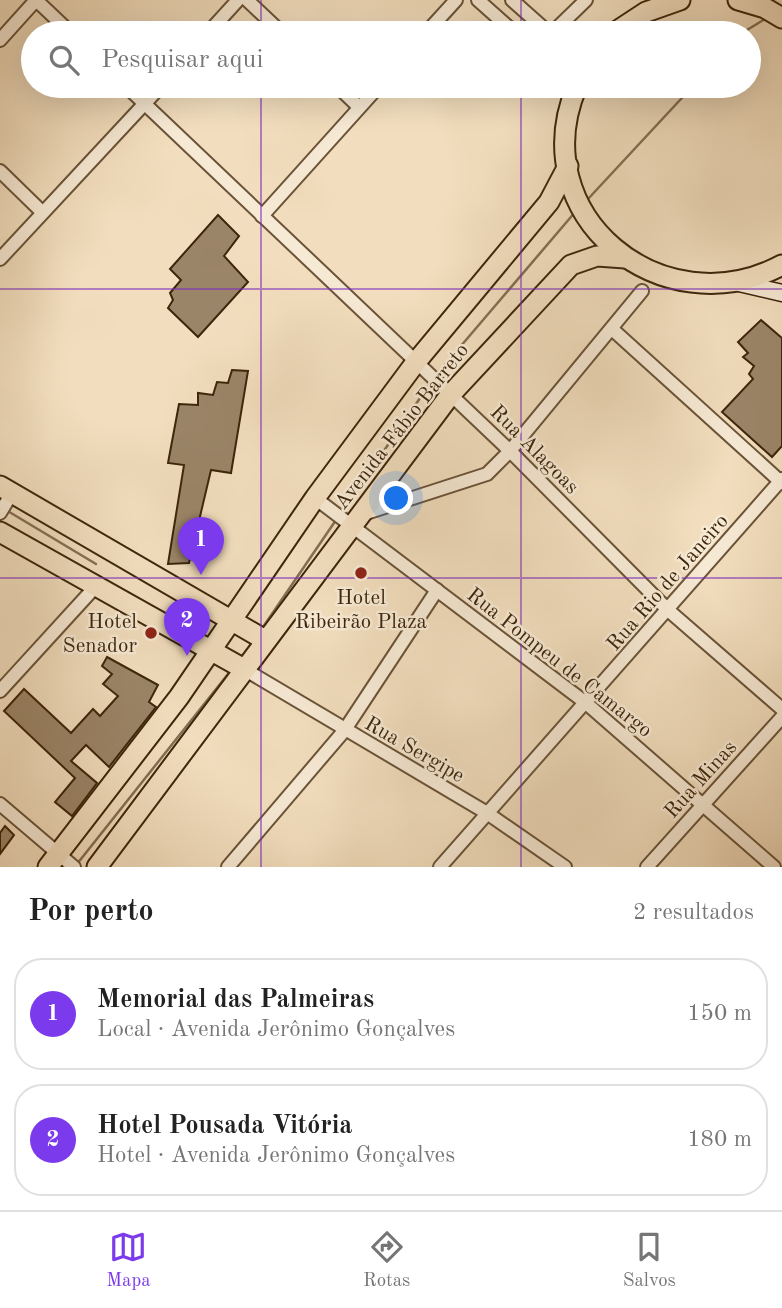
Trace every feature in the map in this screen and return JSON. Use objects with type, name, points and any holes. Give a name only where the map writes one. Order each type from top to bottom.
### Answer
[{"type":"main road","points":[[632,21],[646,12],[680,0]]},
{"type":"main road","points":[[738,0],[769,9]]},
{"type":"main road","points":[[571,98],[566,130],[568,166],[573,187],[591,223],[625,258],[651,273],[679,282],[709,286],[739,283],[782,265]]},
{"type":"main road","name":"Avenida Fábio Barreto","points":[[62,862],[214,652],[317,499],[549,202],[568,166]]},
{"type":"main road","name":"Avenida Fábio Barreto","points":[[97,867],[240,667],[449,393],[570,265],[597,256],[625,258]]},
{"type":"main road","points":[[739,283],[782,293]]},
{"type":"main road","points":[[7,493],[262,638]]},
{"type":"main road","points":[[0,531],[240,667]]},
{"type":"street","points":[[0,40],[36,0],[58,21]]},
{"type":"street","points":[[219,21],[238,0]]},
{"type":"street","points":[[247,0],[269,21]]},
{"type":"street","points":[[437,21],[456,0]]},
{"type":"street","points":[[512,0],[537,21]]},
{"type":"street","points":[[564,21],[586,0]]},
{"type":"street","points":[[481,1],[502,21]]},
{"type":"street","name":"Rua Alagoas","points":[[139,98],[510,451],[668,610],[782,709]]},
{"type":"street","points":[[0,259],[150,98]]},
{"type":"street","points":[[350,98],[359,107]]},
{"type":"street","points":[[262,216],[368,98]]},
{"type":"street","points":[[0,171],[42,212]]},
{"type":"street","points":[[352,520],[487,474],[510,451],[642,291]]},
{"type":"street","points":[[612,329],[781,481]]},
{"type":"street","name":"Rua Rio de Janeiro","points":[[440,867],[781,481]]},
{"type":"street","points":[[0,513],[7,493]]},
{"type":"street","name":"Rua Pompeu de Camargo","points":[[317,499],[352,520],[437,590],[586,703],[774,867]]},
{"type":"street","points":[[0,691],[96,586]]},
{"type":"street","points":[[228,867],[344,731],[437,590]]},
{"type":"street","name":"Rua Sergipe","points":[[240,667],[344,731],[487,813],[565,867]]},
{"type":"street","name":"Rua Minas","points":[[647,867],[782,717]]},
{"type":"street","points":[[0,804],[62,862]]},
{"type":"building","points":[[218,215],[239,236],[224,256],[248,282],[198,337],[168,308],[173,300],[170,293],[181,280],[170,269]]},
{"type":"building","points":[[761,320],[782,338],[782,446],[772,457],[722,412],[753,379],[749,374],[754,366],[743,357],[748,353],[738,342]]},
{"type":"building","points":[[232,370],[248,371],[231,473],[211,470],[189,563],[168,564],[184,465],[168,463],[179,404],[198,405],[198,393],[213,395],[217,382],[228,383]]},
{"type":"building","points":[[107,657],[158,685],[149,702],[156,707],[109,767],[86,745],[71,761],[97,783],[72,816],[55,802],[75,778],[4,711],[24,689],[71,733],[93,709],[100,716],[118,696],[103,684],[112,674],[102,666]]},
{"type":"building","points":[[5,826],[14,835],[0,854],[0,833]]},
{"type":"waterway","points":[[761,21],[765,19]]},
{"type":"waterway","points":[[588,199],[682,98]]},
{"type":"waterway","points":[[437,374],[576,211]]},
{"type":"waterway","points":[[342,512],[431,382]]},
{"type":"waterway","points":[[6,510],[96,564]]},
{"type":"waterway","points":[[261,630],[336,520]]},
{"type":"waterway","points":[[240,659],[253,642]]},
{"type":"waterway","points":[[77,864],[232,669]]},
{"type":"place","name":"Hotel Ribeirão Plaza","points":[[361,573]]},
{"type":"place","name":"Memorial das Palmeiras","points":[[201,575]]},
{"type":"place","name":"Hotel Senador","points":[[151,633]]},
{"type":"place","name":"Hotel Pousada Vitória","points":[[187,656]]}]
